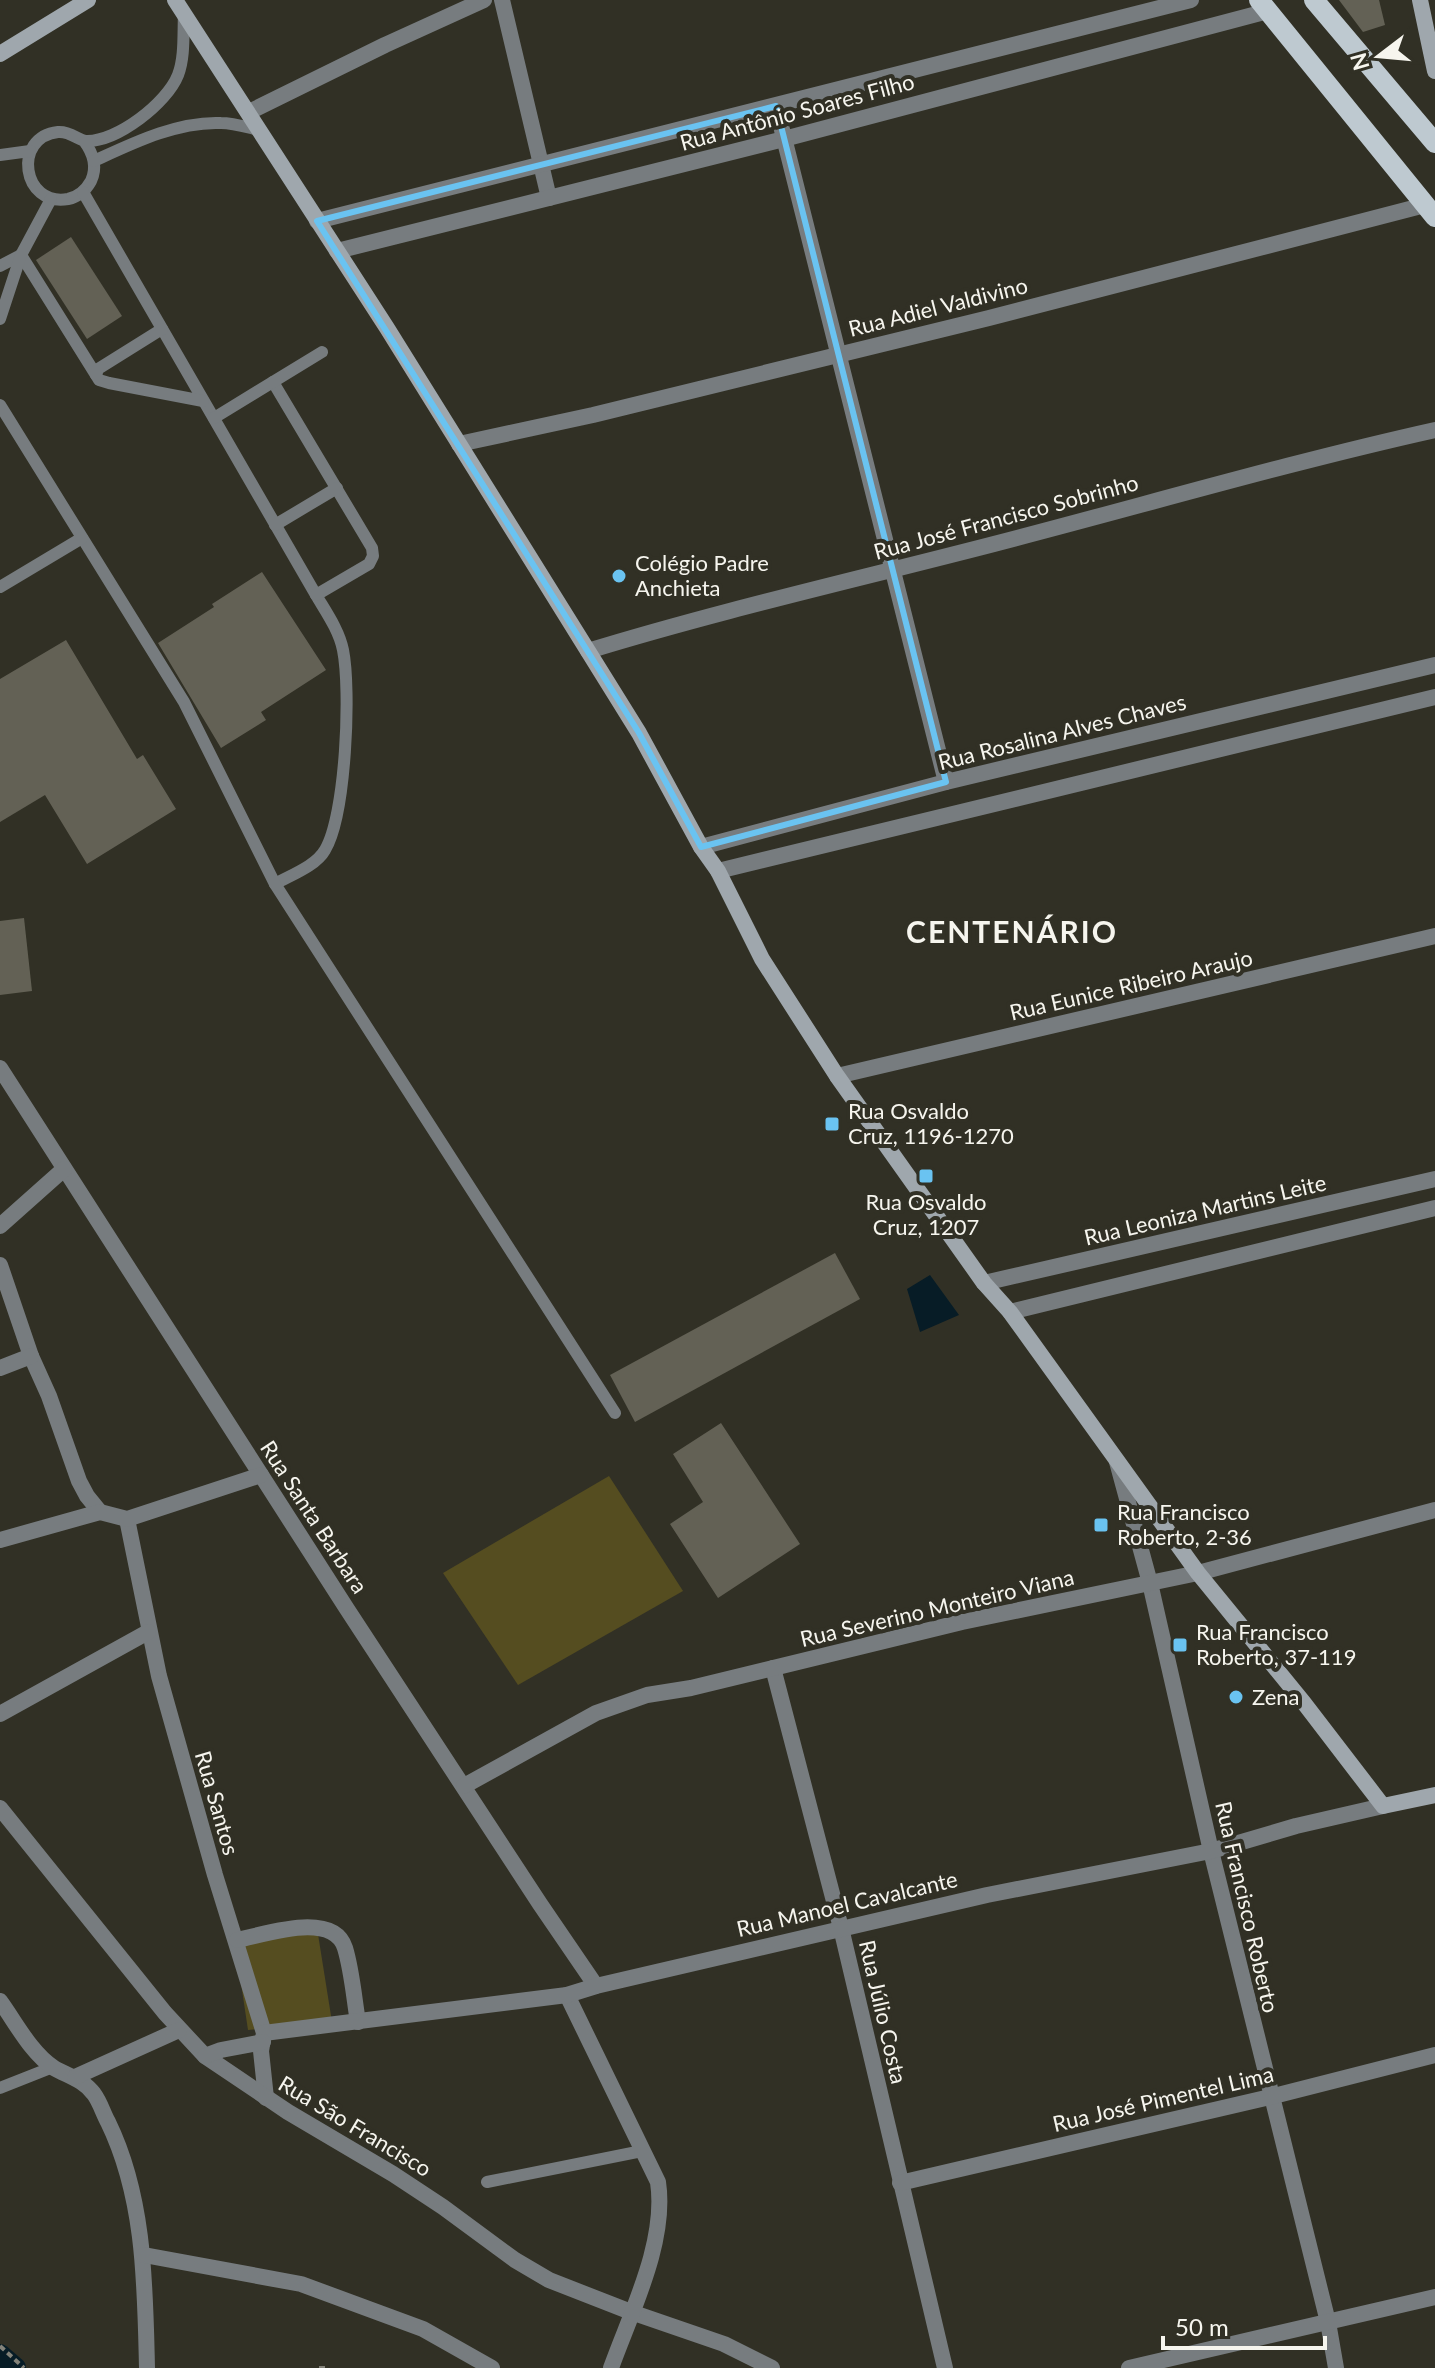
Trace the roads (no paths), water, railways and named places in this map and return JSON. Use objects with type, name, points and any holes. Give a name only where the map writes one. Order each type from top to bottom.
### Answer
[{"type":"main road","points":[[1314,0],[1435,143]]},
{"type":"main road","points":[[1263,5],[1430,211]]},
{"type":"street","points":[[0,54],[88,0]]},
{"type":"street","points":[[249,112],[484,0]]},
{"type":"street","points":[[502,0],[549,198]]},
{"type":"street","name":"Rua Antônio Soares Filho","points":[[317,221],[1191,0]]},
{"type":"street","points":[[1420,0],[1435,71]]},
{"type":"street","name":"Rua Antônio Soares Filho","points":[[337,251],[784,139],[1263,5]]},
{"type":"street","points":[[180,7],[639,733],[701,847],[718,871],[762,959],[837,1076],[984,1283],[1010,1312],[1198,1573],[1383,1806]]},
{"type":"street","points":[[776,106],[946,782]]},
{"type":"street","name":"Rua Adiel Valdivino","points":[[459,444],[593,415],[1430,211]]},
{"type":"street","name":"Rua José Francisco Sobrinho","points":[[588,651],[663,628],[1346,450],[1435,430]]},
{"type":"street","name":"Rua Rosalina Alves Chaves","points":[[701,847],[946,782],[1435,665]]},
{"type":"street","points":[[718,871],[1435,697]]},
{"type":"street","name":"Rua Eunice Ribeiro Araujo","points":[[837,1076],[1435,936]]},
{"type":"street","name":"Rua Santa Barbara","points":[[0,1068],[5,1086],[64,1169],[596,1986]]},
{"type":"street","points":[[0,1226],[64,1169]]},
{"type":"street","name":"Rua Leoniza Martins Leite","points":[[984,1283],[1435,1179]]},
{"type":"street","points":[[1010,1312],[1435,1208]]},
{"type":"street","points":[[0,1265],[79,1481],[100,1512]]},
{"type":"street","points":[[0,1368],[31,1356]]},
{"type":"street","name":"Rua Francisco Roberto","points":[[1115,1456],[1150,1583],[1270,2097],[1328,2322],[1336,2368]]},
{"type":"street","points":[[0,1540],[100,1512],[127,1519],[261,1475]]},
{"type":"street","name":"Rua Severino Monteiro Viana","points":[[464,1786],[596,1713],[647,1695],[691,1688],[962,1622],[1198,1573],[1435,1510]]},
{"type":"street","name":"Rua Santos","points":[[127,1519],[148,1632],[263,2038],[266,2098]]},
{"type":"street","points":[[0,1714],[148,1632]]},
{"type":"street","name":"Rua Júlio Costa","points":[[773,1668],[841,1928],[945,2368]]},
{"type":"street","name":"Rua Manoel Cavalcante","points":[[205,2056],[263,2038],[358,2022],[567,1995],[987,1895],[1211,1851],[1296,1826],[1435,1795]]},
{"type":"street","name":"Rua São Francisco","points":[[0,1808],[179,2030],[205,2056],[266,2098],[406,2182],[515,2260],[549,2280],[724,2344],[772,2368]]},
{"type":"street","points":[[237,1940],[294,1929],[323,1927],[332,1931],[345,1947],[358,2022]]},
{"type":"street","points":[[567,1995],[658,2182],[659,2226],[611,2368]]},
{"type":"street","points":[[0,2001],[35,2049],[53,2067],[75,2077],[94,2093],[112,2130],[122,2156],[144,2255],[147,2368]]},
{"type":"street","points":[[75,2077],[179,2030]]},
{"type":"street","name":"Rua José Pimentel Lima","points":[[900,2183],[1270,2097],[1435,2055]]},
{"type":"street","points":[[144,2255],[301,2284],[423,2329],[492,2368]]},
{"type":"street","points":[[1129,2368],[1435,2297]]},
{"type":"lane","points":[[84,141],[113,134],[139,120],[161,101],[177,76],[180,7]]},
{"type":"lane","points":[[94,161],[148,138],[197,124],[222,123],[259,130]]},
{"type":"lane","points":[[54,132],[75,135],[84,141],[94,161],[94,173],[83,192],[73,198],[51,199],[36,189],[31,181],[27,162],[30,151],[35,142],[54,132]]},
{"type":"lane","points":[[0,155],[30,151]]},
{"type":"lane","points":[[83,192],[316,595],[342,646],[346,668],[343,777],[336,824],[324,852],[306,868],[275,884]]},
{"type":"lane","points":[[0,319],[21,255],[51,199]]},
{"type":"lane","points":[[0,266],[21,255]]},
{"type":"lane","points":[[21,255],[99,380],[203,401]]},
{"type":"lane","points":[[96,375],[98,369],[162,329]]},
{"type":"lane","points":[[214,418],[322,352]]},
{"type":"lane","points":[[273,382],[372,548],[373,556],[369,564],[316,595]]},
{"type":"lane","points":[[0,405],[190,712],[275,884],[615,1413]]},
{"type":"lane","points":[[275,525],[337,488]]},
{"type":"lane","points":[[0,587],[82,538]]},
{"type":"lane","points":[[0,2088],[53,2067]]},
{"type":"lane","points":[[487,2182],[642,2151]]},
{"type":"water","points":[[930,1275],[959,1315],[920,1332],[907,1289]]},
{"type":"waterway","points":[[0,2355],[15,2368]]},
{"type":"place","name":"Colégio Padre Anchieta","points":[[619,576]]},
{"type":"place","name":"Rua Osvaldo Cruz, 1196-1270","points":[[832,1124]]},
{"type":"place","name":"Rua Osvaldo Cruz, 1207","points":[[926,1176]]},
{"type":"place","name":"Rua Francisco Roberto, 2-36","points":[[1101,1525]]},
{"type":"place","name":"Rua Francisco Roberto, 37-119","points":[[1180,1645]]},
{"type":"place","name":"Zena","points":[[1236,1697]]},
{"type":"district","name":"CENTENÁRIO","points":[[1012,933]]}]
